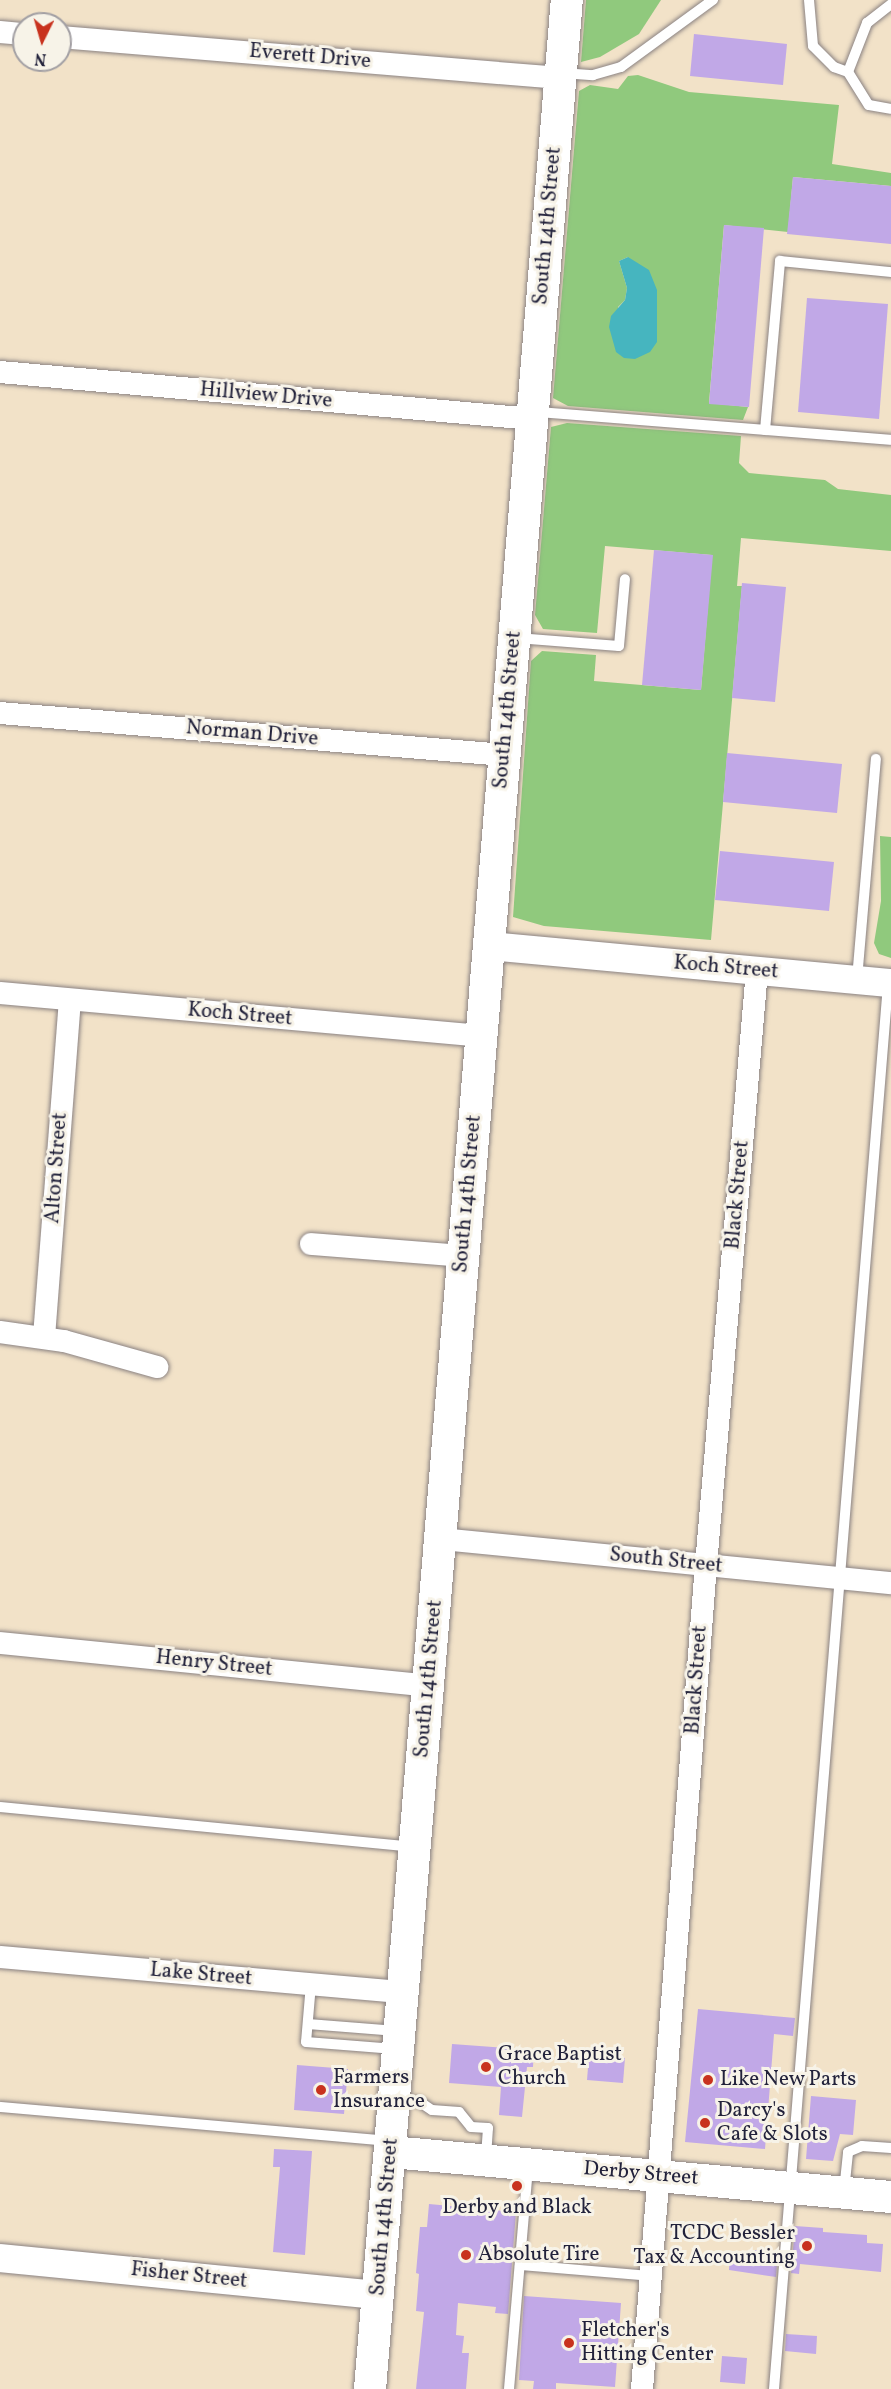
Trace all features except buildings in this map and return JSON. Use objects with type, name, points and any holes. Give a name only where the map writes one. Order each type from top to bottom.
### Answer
[{"type":"main road","name":"South 14th Street","points":[[370,2389],[567,0]]},
{"type":"main road","name":"Derby Street","points":[[391,2147],[485,2160],[891,2197]]},
{"type":"street","name":"Everett Drive","points":[[72,38],[560,75]]},
{"type":"street","name":"Hillview Drive","points":[[0,372],[533,415]]},
{"type":"street","name":"Norman Drive","points":[[0,713],[504,754]]},
{"type":"street","name":"Koch Street","points":[[490,946],[890,982]]},
{"type":"street","name":"Black Street","points":[[642,2389],[706,1565],[757,970]]},
{"type":"street","name":"Koch Street","points":[[0,993],[481,1036]]},
{"type":"street","name":"Alton Street","points":[[44,1337],[70,1000]]},
{"type":"street","points":[[311,1244],[464,1256]]},
{"type":"street","points":[[0,1332],[44,1337],[157,1367]]},
{"type":"street","name":"South Street","points":[[441,1539],[891,1583]]},
{"type":"street","name":"Henry Street","points":[[0,1643],[428,1686]]},
{"type":"street","name":"Lake Street","points":[[0,1957],[403,1992]]},
{"type":"street","name":"Fisher Street","points":[[0,2258],[378,2295]]},
{"type":"lane","points":[[560,75],[593,75],[621,67],[713,0]]},
{"type":"lane","points":[[809,0],[813,46],[834,67],[848,72],[869,105],[891,108]]},
{"type":"lane","points":[[848,72],[867,23],[891,4]]},
{"type":"lane","points":[[765,430],[780,261],[891,272]]},
{"type":"lane","points":[[533,415],[891,440]]},
{"type":"lane","points":[[514,637],[619,646],[625,579]]},
{"type":"lane","points":[[857,979],[876,759]]},
{"type":"lane","points":[[774,2389],[890,982]]},
{"type":"lane","points":[[0,1807],[415,1847]]},
{"type":"lane","points":[[311,1984],[306,2042],[399,2040]]},
{"type":"lane","points":[[308,2024],[399,2040]]},
{"type":"lane","points":[[394,2099],[420,2102],[432,2110],[459,2112],[471,2127],[488,2128],[485,2160]]},
{"type":"lane","points":[[0,2107],[391,2147]]},
{"type":"lane","points":[[844,2193],[848,2152],[862,2146],[891,2148]]},
{"type":"lane","points":[[509,2389],[528,2164]]},
{"type":"lane","points":[[520,2265],[651,2276]]},
{"type":"green space","points":[[586,0],[661,0],[639,34],[600,57],[581,62]]},
{"type":"green space","points":[[638,75],[689,92],[839,105],[832,164],[891,173],[891,186],[793,177],[788,232],[724,225],[709,403],[748,407],[743,420],[568,406],[553,398],[579,91],[590,85],[618,89],[628,76]],"holes":[[[628,257],[635,359],[618,307],[625,300],[627,288],[619,261]]]},
{"type":"green space","points":[[567,423],[741,436],[739,463],[749,473],[825,480],[838,489],[891,495],[891,551],[741,538],[737,586],[742,586],[711,940],[544,926],[513,917],[531,661],[542,651],[596,655],[594,681],[701,690],[712,555],[605,546],[597,633],[543,629],[535,615],[551,427]]},
{"type":"green space","points":[[880,836],[891,837],[891,958],[879,954],[874,943],[881,901]]},
{"type":"water","points":[[628,257],[649,270],[657,290],[657,342],[650,352],[635,359],[624,358],[616,352],[609,327],[611,316],[625,300],[627,288],[619,261]]},
{"type":"place","name":"Grace Baptist Church","points":[[486,2067]]},
{"type":"place","name":"Like New Parts","points":[[708,2080]]},
{"type":"place","name":"Farmers Insurance","points":[[321,2090]]},
{"type":"place","name":"Darcy's Cafe & Slots","points":[[705,2123]]},
{"type":"place","name":"Derby and Black","points":[[517,2186]]},
{"type":"place","name":"TCDC Bessler Tax & Accounting","points":[[807,2246]]},
{"type":"place","name":"Absolute Tire","points":[[466,2255]]},
{"type":"place","name":"Fletcher's Hitting Center","points":[[569,2343]]}]
